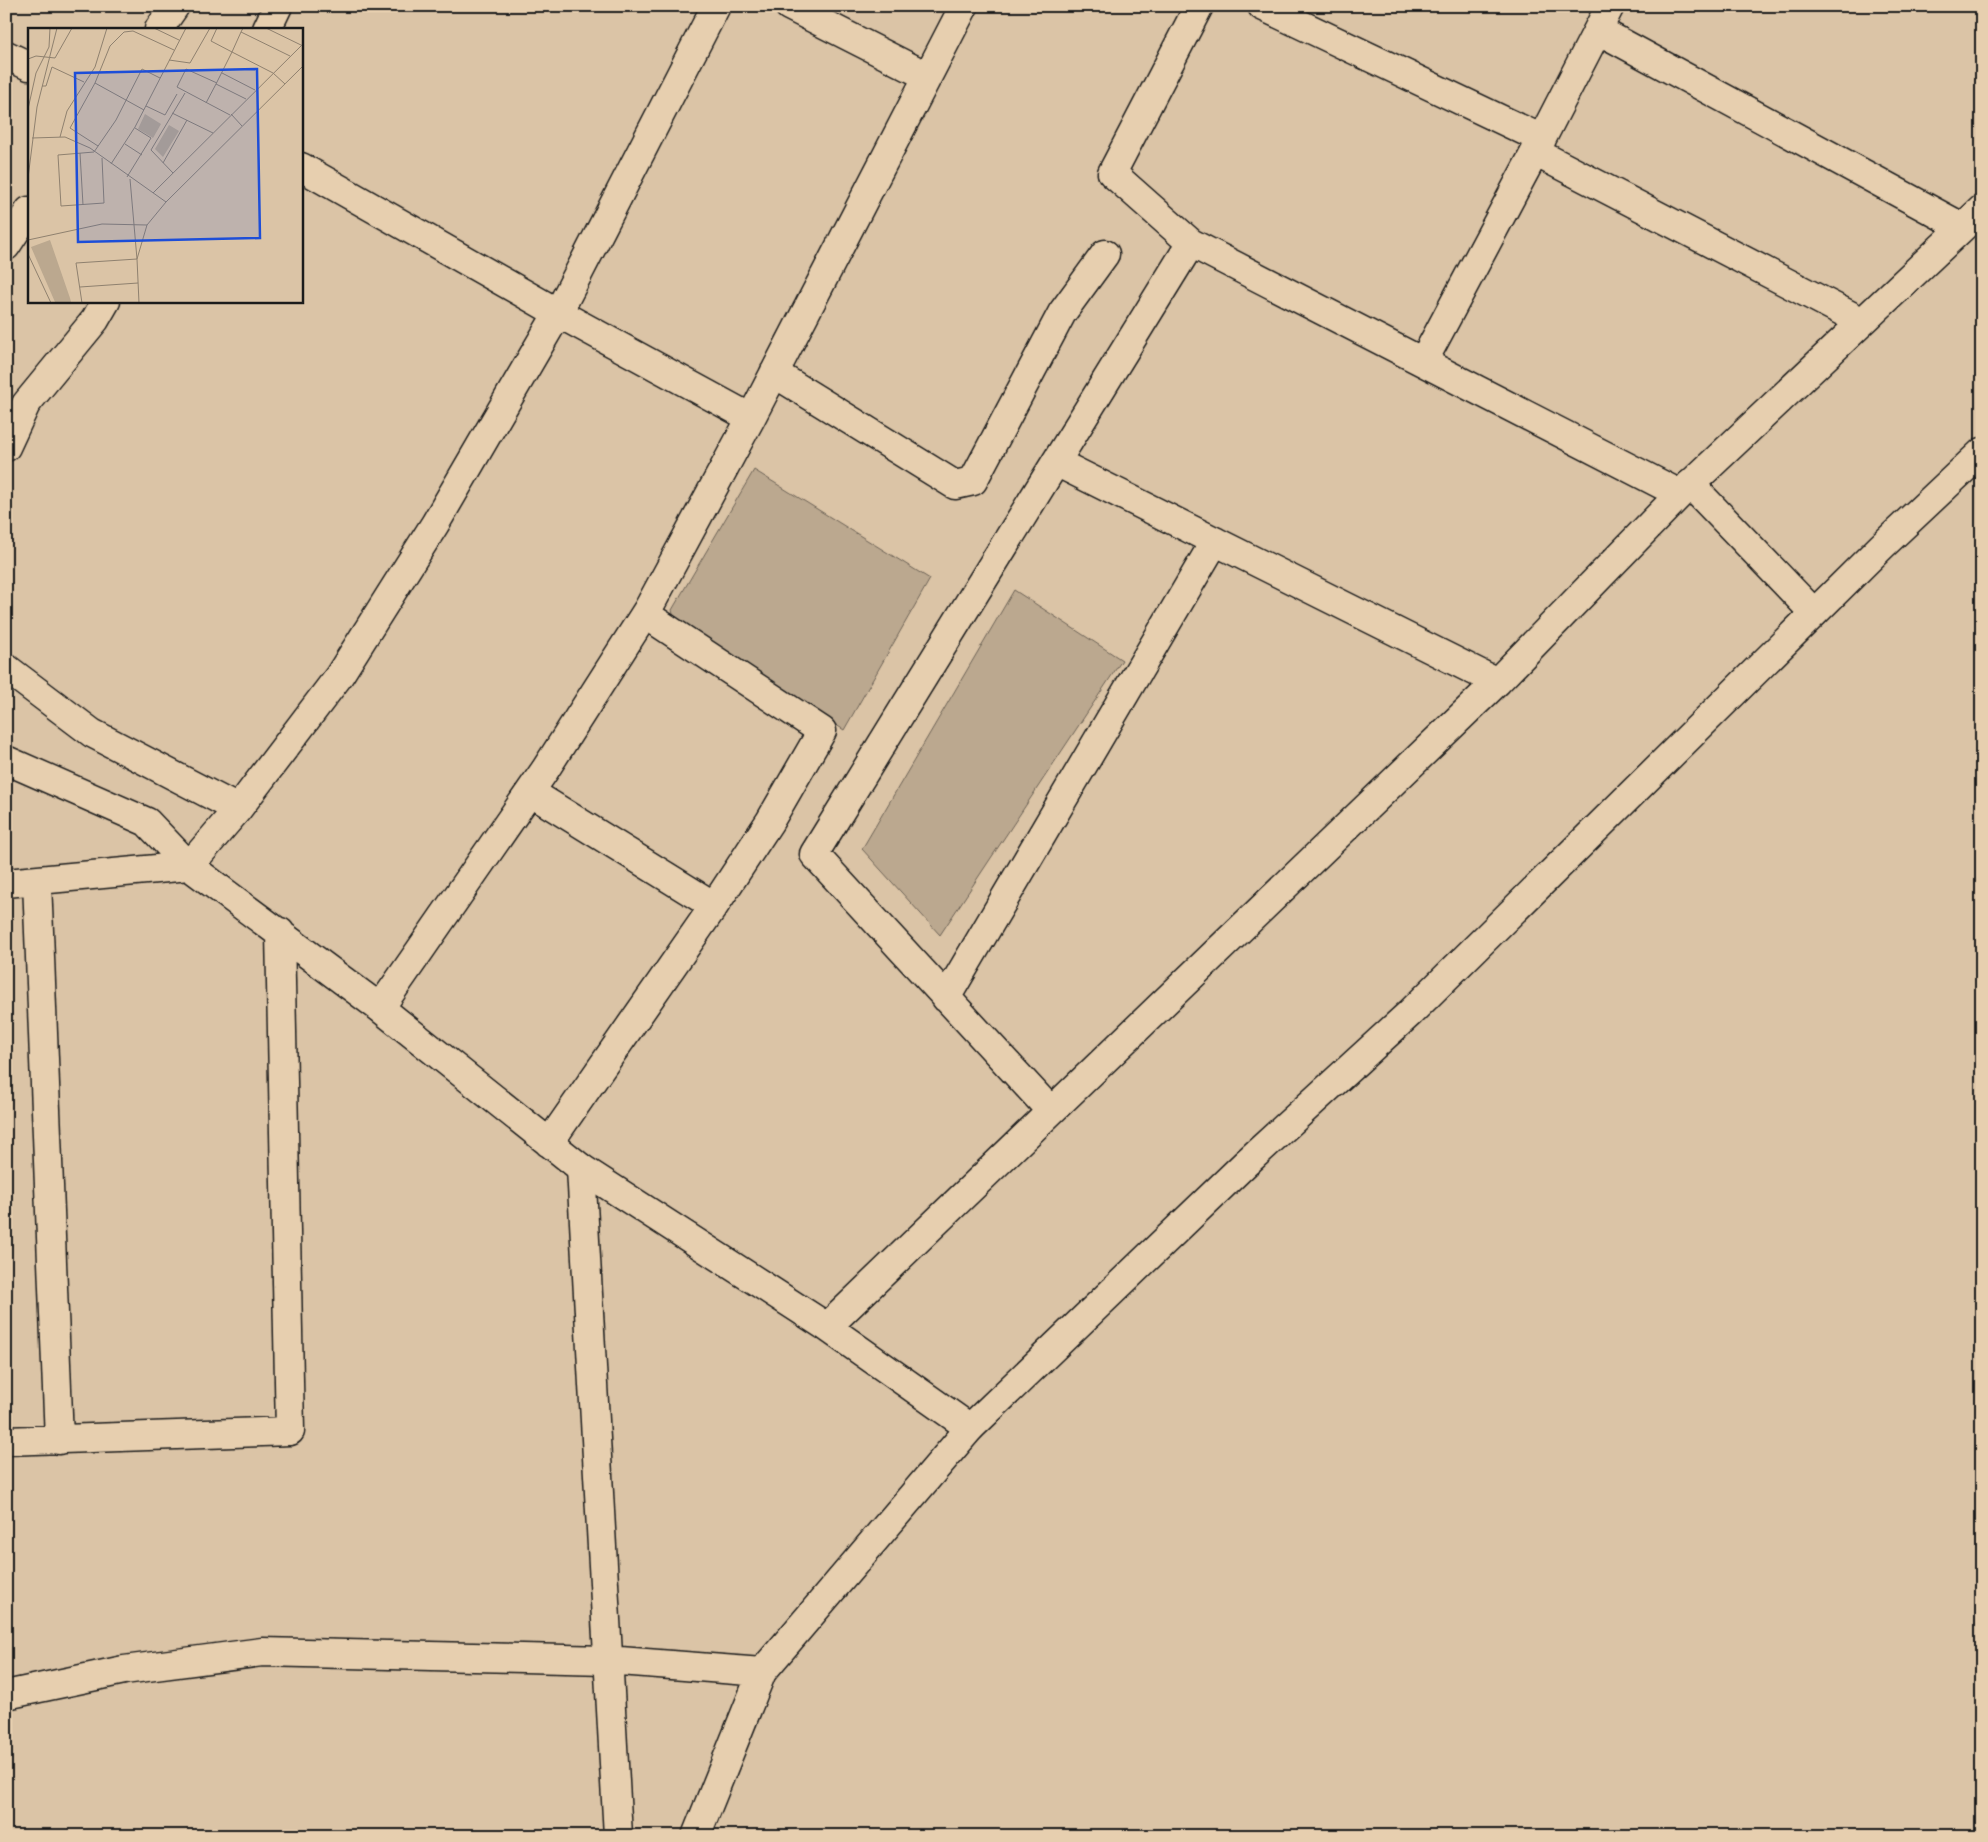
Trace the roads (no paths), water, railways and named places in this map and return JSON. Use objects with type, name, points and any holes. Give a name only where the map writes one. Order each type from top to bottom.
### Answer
[{"type":"street","points":[[160,28],[174,6]]},
{"type":"street","points":[[267,28],[278,6]]},
{"type":"street","points":[[6,883],[189,866],[238,809],[338,676],[435,524],[558,312],[716,6]]},
{"type":"street","points":[[789,6],[927,76]]},
{"type":"street","points":[[380,1008],[530,792],[645,614],[751,418],[964,6]]},
{"type":"street","points":[[1200,6],[1112,173],[1191,243],[1423,362],[1685,489],[1814,613]]},
{"type":"street","points":[[1262,6],[1538,146],[1860,321]]},
{"type":"street","points":[[1423,362],[1610,6]]},
{"type":"street","points":[[1598,30],[1962,227]]},
{"type":"street","points":[[6,55],[28,66]]},
{"type":"street","points":[[302,168],[751,418]]},
{"type":"street","points":[[826,1327],[1497,682],[1685,489],[1860,321],[1982,208]]},
{"type":"street","points":[[6,246],[28,213]]},
{"type":"street","points":[[1050,1110],[814,854],[1191,243]]},
{"type":"street","points":[[774,373],[955,485],[973,481],[1062,313],[1106,254]]},
{"type":"street","points":[[6,447],[26,404],[94,320],[105,302]]},
{"type":"street","points":[[696,1836],[762,1672],[970,1428],[1246,1162],[1410,1013],[1814,613],[1982,452]]},
{"type":"street","points":[[1056,462],[1497,682]]},
{"type":"street","points":[[946,998],[1215,541]]},
{"type":"street","points":[[549,1143],[714,906],[770,821],[822,731],[645,614]]},
{"type":"street","points":[[6,668],[92,733],[238,809]]},
{"type":"street","points":[[6,760],[147,822],[189,866],[380,1008],[581,1168],[826,1327],[970,1428]]},
{"type":"street","points":[[530,792],[714,906]]},
{"type":"street","points":[[38,881],[59,1440]]},
{"type":"street","points":[[6,1442],[290,1431],[280,932]]},
{"type":"street","points":[[581,1168],[618,1836]]},
{"type":"street","points":[[6,1695],[124,1670],[262,1652],[607,1660],[762,1672]]}]
